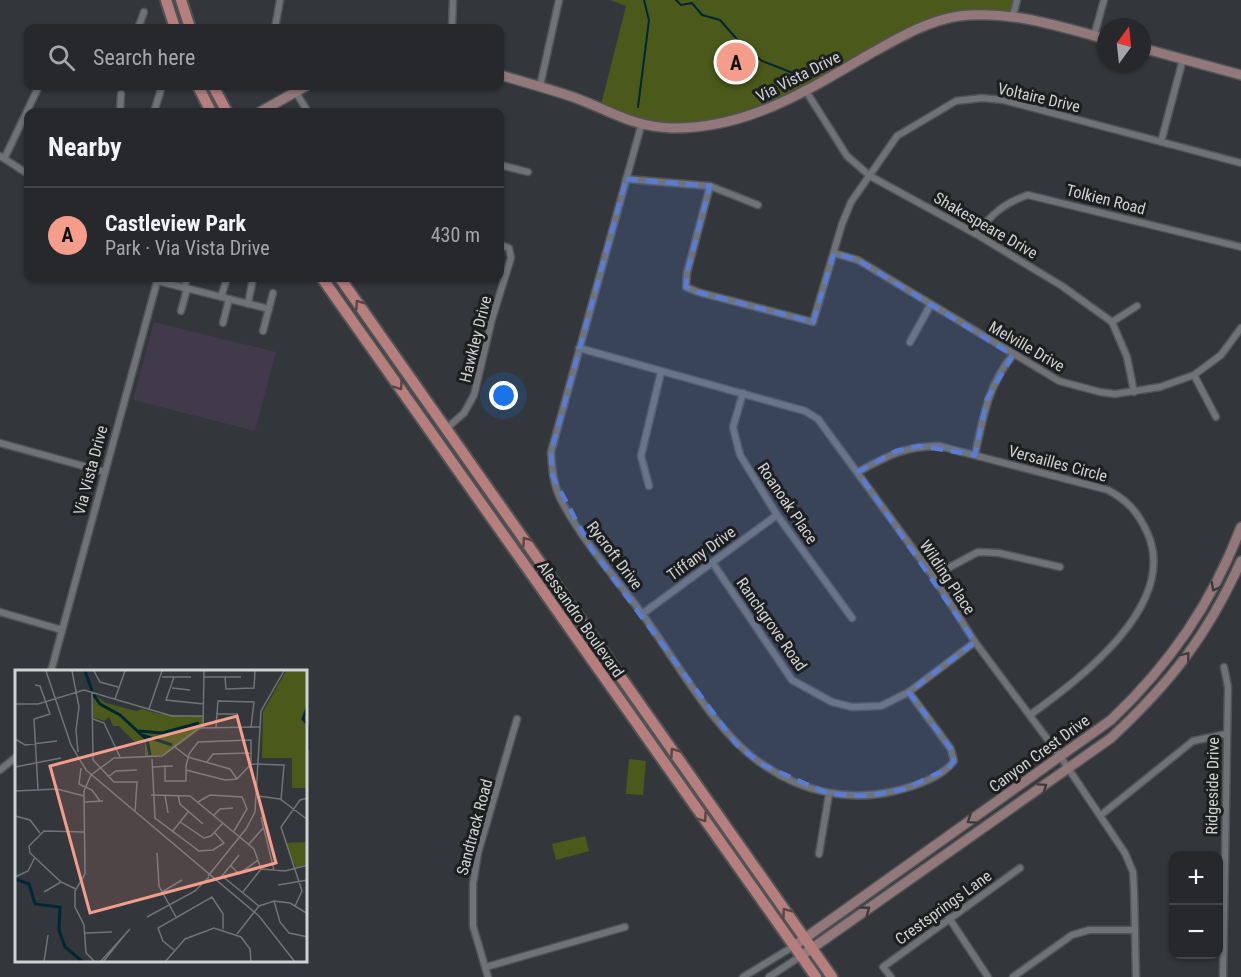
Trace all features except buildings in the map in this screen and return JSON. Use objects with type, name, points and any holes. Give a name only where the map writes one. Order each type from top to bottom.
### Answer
[{"type":"main road","points":[[166,0],[174,24]]},
{"type":"main road","points":[[181,0],[189,24]]},
{"type":"main road","name":"Via Vista Drive","points":[[504,76],[575,98],[641,126],[673,128],[708,126],[770,110],[927,24],[958,16],[987,14],[1013,16],[1097,37]]},
{"type":"main road","points":[[1151,50],[1241,75]]},
{"type":"main road","points":[[200,90],[209,108]]},
{"type":"main road","points":[[215,90],[225,108]]},
{"type":"main road","points":[[266,108],[291,90]]},
{"type":"main road","name":"Alessandro Boulevard","points":[[325,282],[816,977]]},
{"type":"main road","name":"Alessandro Boulevard","points":[[343,282],[832,977]]},
{"type":"main road","name":"Canyon Crest Drive","points":[[801,956],[809,944],[1111,720],[1165,664],[1215,588],[1240,532]]},
{"type":"main road","name":"Canyon Crest Drive","points":[[794,946],[809,944],[1069,769],[1111,738],[1145,705],[1202,637],[1241,561]]},
{"type":"street","points":[[276,24],[280,0]]},
{"type":"street","points":[[452,24],[453,0]]},
{"type":"street","points":[[540,86],[559,0]]},
{"type":"street","points":[[1013,16],[1017,0]]},
{"type":"street","points":[[1094,36],[1104,0]]},
{"type":"street","points":[[140,24],[144,12]]},
{"type":"street","points":[[1161,142],[1183,59]]},
{"type":"street","points":[[28,108],[37,90]]},
{"type":"street","points":[[155,108],[161,90]]},
{"type":"street","points":[[295,90],[306,108]]},
{"type":"street","name":"Shakespeare Drive","points":[[806,91],[847,156],[870,176],[976,234],[1071,291],[1112,322],[1127,357],[1134,392]]},
{"type":"street","points":[[120,108],[122,94]]},
{"type":"street","name":"Voltaire Drive","points":[[710,186],[687,273],[686,287],[813,322],[851,202],[870,176],[880,156],[897,136],[956,101],[982,98],[1003,100],[1241,163]]},
{"type":"street","points":[[24,115],[2,157],[24,171]]},
{"type":"street","name":"Rycroft Drive","points":[[641,126],[551,452],[552,475],[572,520],[737,745],[781,776],[829,794],[867,796],[905,789],[949,768],[954,760],[951,749],[909,692]]},
{"type":"street","points":[[504,166],[528,172]]},
{"type":"street","points":[[626,179],[710,186],[758,205]]},
{"type":"street","name":"Tolkien Road","points":[[976,234],[993,212],[1009,202],[1028,195],[1241,247]]},
{"type":"street","name":"Hawkley Drive","points":[[504,247],[509,248],[511,258],[504,280]]},
{"type":"street","name":"Melville Drive","points":[[834,253],[858,260],[1013,355],[1059,381],[1080,388],[1116,394],[1134,392],[1160,387],[1194,375],[1221,355],[1241,328]]},
{"type":"street","name":"Via Vista Drive","points":[[51,670],[157,282]]},
{"type":"street","points":[[167,282],[269,309]]},
{"type":"street","points":[[181,311],[187,282]]},
{"type":"street","points":[[221,297],[225,282]]},
{"type":"street","points":[[248,304],[254,282]]},
{"type":"street","name":"Hawkley Drive","points":[[447,428],[465,413],[474,395],[504,282]]},
{"type":"street","points":[[263,332],[273,293]]},
{"type":"street","points":[[223,323],[229,299]]},
{"type":"street","points":[[910,342],[931,304]]},
{"type":"street","points":[[1112,322],[1137,306]]},
{"type":"street","name":"Wilding Place","points":[[579,348],[805,411],[818,419],[933,576],[975,642],[1060,756],[1125,853],[1133,872],[1136,977]]},
{"type":"street","points":[[975,455],[987,399],[1000,371],[1013,355]]},
{"type":"street","points":[[650,486],[641,456],[661,372]]},
{"type":"street","points":[[1194,375],[1216,417]]},
{"type":"street","name":"Roanoak Place","points":[[743,393],[733,427],[740,455],[777,515],[852,618]]},
{"type":"street","points":[[0,444],[105,472]]},
{"type":"street","name":"Versailles Circle","points":[[858,472],[896,451],[920,446],[939,446],[1108,490],[1127,500],[1139,514],[1154,549],[1156,560],[1153,580],[1138,611],[1101,656],[1062,692],[1030,715]]},
{"type":"street","name":"Tiffany Drive","points":[[642,614],[777,515]]},
{"type":"street","points":[[933,576],[978,552],[999,553],[1060,567]]},
{"type":"street","name":"Ranchgrove Road","points":[[712,562],[792,680],[832,702],[852,707],[881,706],[909,692],[975,642]]},
{"type":"street","points":[[0,612],[62,630]]},
{"type":"street","name":"Ridgeside Drive","points":[[1223,977],[1228,687],[1224,667]]},
{"type":"street","name":"Sandtrack Road","points":[[488,977],[473,926],[473,884],[478,853],[517,719]]},
{"type":"street","points":[[1101,815],[1193,741],[1211,735],[1226,734]]},
{"type":"street","points":[[0,770],[15,758]]},
{"type":"street","points":[[819,854],[829,794]]},
{"type":"street","name":"Crestsprings Lane","points":[[891,977],[883,967],[1020,868]]},
{"type":"street","points":[[949,918],[988,977]]},
{"type":"street","points":[[486,968],[625,927]]},
{"type":"street","points":[[1013,977],[1072,935],[1089,930],[1135,930]]},
{"type":"street","points":[[743,977],[794,946]]},
{"type":"street","points":[[770,977],[801,956]]},
{"type":"highlighted area","points":[[626,179],[710,186],[687,273],[686,287],[813,322],[834,253],[858,260],[1013,355],[987,399],[975,455],[920,446],[896,451],[858,472],[975,642],[909,692],[951,749],[954,761],[949,768],[905,789],[867,796],[829,794],[763,765],[737,745],[592,550],[552,475],[551,452]]},
{"type":"shaded area","points":[[154,322],[276,352],[255,431],[133,400]]},
{"type":"green space","points":[[610,0],[1021,0],[1017,17],[938,21],[868,58],[729,123],[652,125],[601,105],[626,6]]},
{"type":"green space","points":[[629,759],[646,761],[643,795],[626,794]]},
{"type":"green space","points":[[585,836],[589,851],[556,860],[552,844]]},
{"type":"waterway","points":[[638,107],[649,20],[644,0]]},
{"type":"waterway","points":[[676,0],[681,5],[692,3],[702,15],[720,20],[742,45],[762,61],[793,73]]},
{"type":"place","name":"Castleview Park","points":[[736,62]]}]
